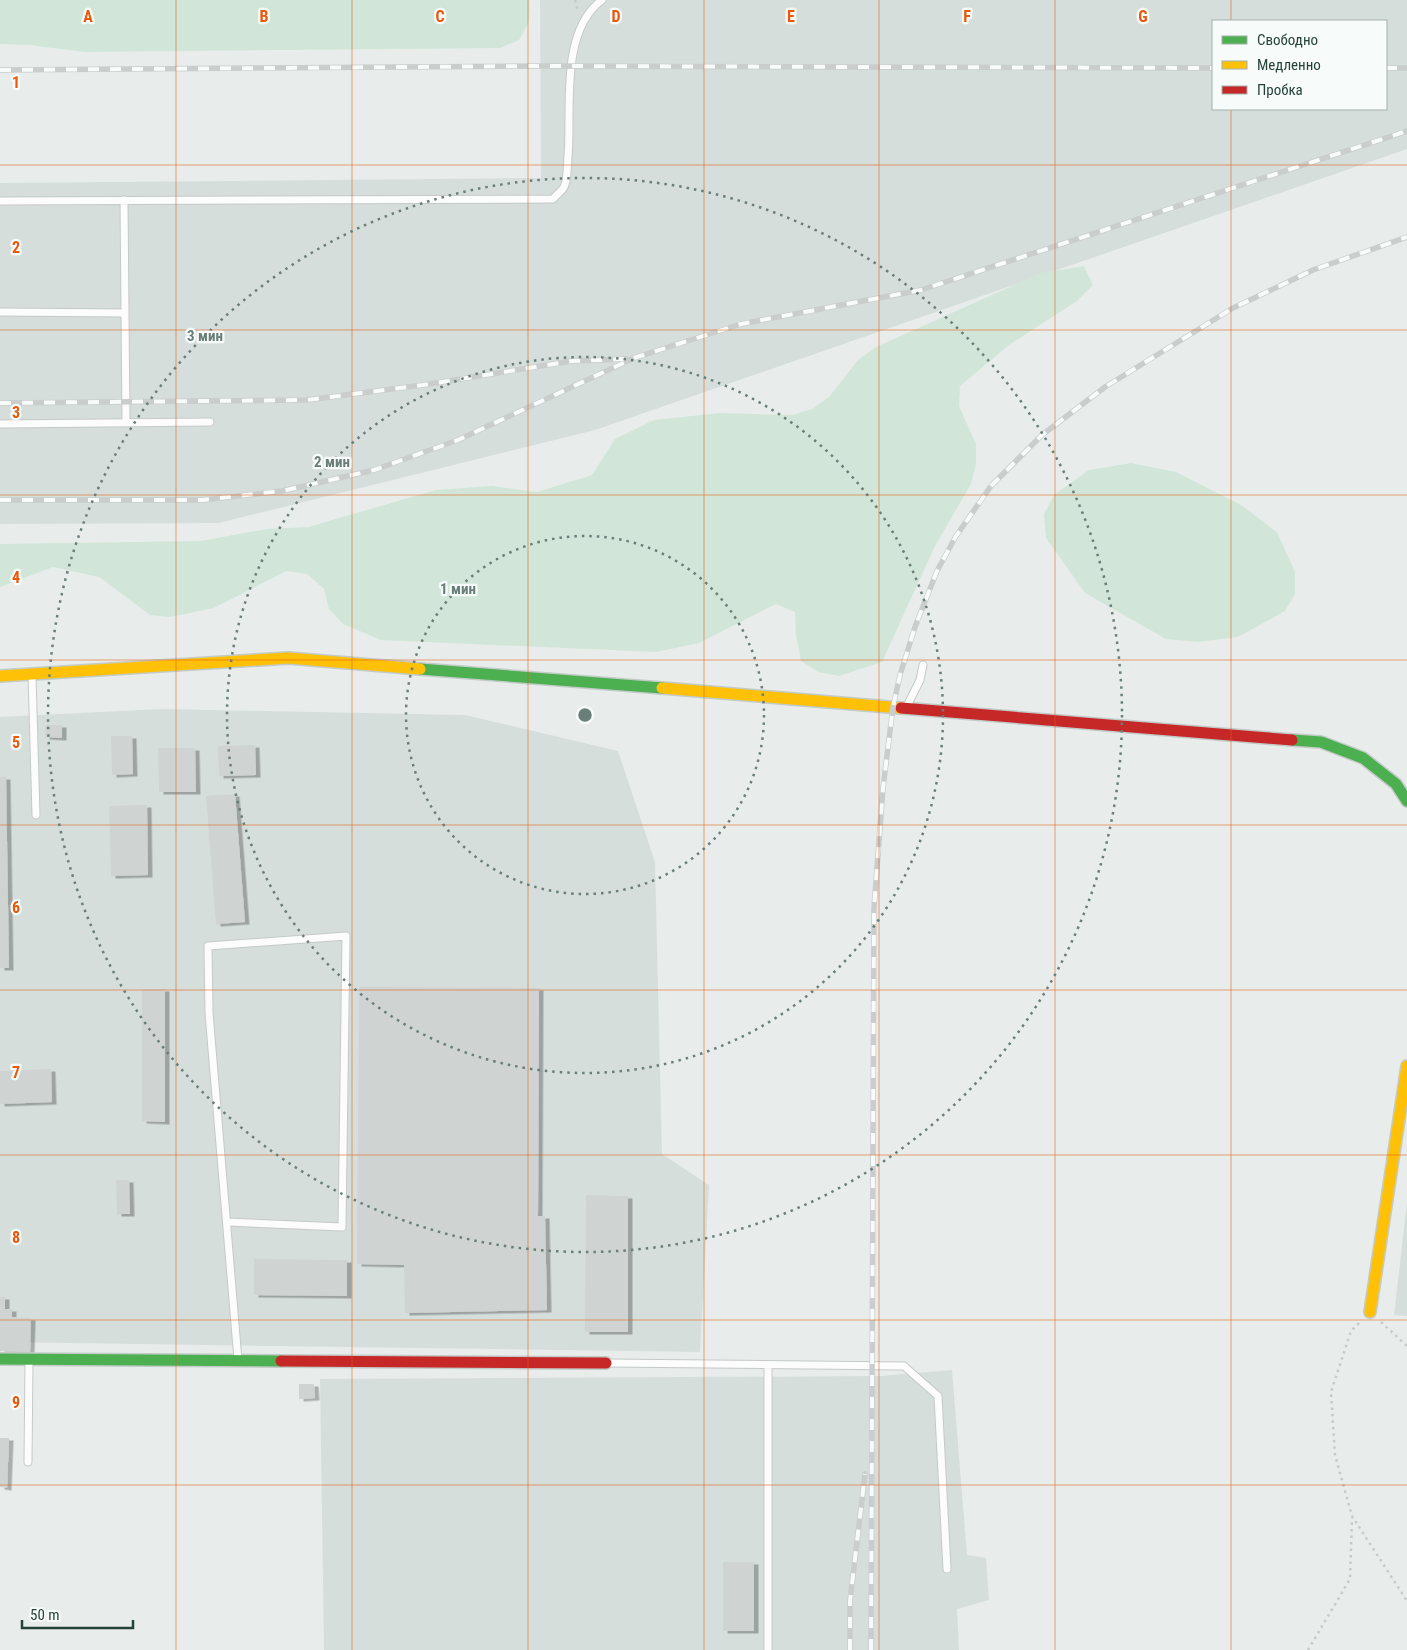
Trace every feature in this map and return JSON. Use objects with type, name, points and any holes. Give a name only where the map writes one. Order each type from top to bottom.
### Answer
[{"type":"street","points":[[0,676],[288,658],[1322,742],[1363,758],[1396,784],[1407,801]]},
{"type":"street","points":[[1370,1312],[1407,1066]]},
{"type":"street","points":[[0,1359],[606,1363]]},
{"type":"lane","points":[[0,201],[553,199],[564,188],[567,170],[570,66],[582,25],[602,0]]},
{"type":"lane","points":[[124,200],[126,422]]},
{"type":"lane","points":[[0,312],[125,312]]},
{"type":"lane","points":[[0,424],[210,422]]},
{"type":"lane","points":[[906,708],[920,680],[923,665]]},
{"type":"lane","points":[[32,674],[36,815]]},
{"type":"lane","points":[[227,1222],[342,1228],[346,936],[208,946],[209,1013],[238,1361]]},
{"type":"lane","points":[[28,1462],[29,1360]]},
{"type":"lane","points":[[606,1363],[904,1366],[938,1396],[946,1569]]},
{"type":"lane","points":[[768,1365],[768,1650]]},
{"type":"path","points":[[1308,1650],[1350,1579],[1352,1516],[1335,1454],[1331,1392],[1351,1331],[1370,1312],[1407,1346]]},
{"type":"path","points":[[1352,1516],[1407,1601]]},
{"type":"shaded area","points":[[540,0],[1407,0],[1407,149],[595,430],[219,523],[0,524],[0,183],[541,178]]},
{"type":"shaded area","points":[[161,709],[465,715],[618,751],[655,862],[662,1154],[709,1185],[700,1352],[0,1342],[0,717]]},
{"type":"shaded area","points":[[1407,1202],[1407,1316],[1394,1315]]},
{"type":"shaded area","points":[[952,1370],[967,1555],[986,1558],[989,1600],[957,1609],[959,1650],[324,1650],[320,1379],[880,1376]]},
{"type":"green space","points":[[0,0],[530,0],[529,22],[519,40],[500,48],[85,52],[29,45],[0,44]]},
{"type":"green space","points":[[1084,266],[1093,285],[1077,301],[1009,345],[960,386],[959,406],[976,444],[976,464],[971,484],[935,546],[882,662],[839,676],[818,672],[801,661],[796,635],[795,612],[776,604],[699,643],[656,652],[381,640],[343,624],[329,609],[324,589],[307,574],[286,571],[214,608],[170,617],[150,615],[99,577],[53,567],[0,587],[0,544],[200,541],[267,529],[308,527],[436,490],[492,486],[537,492],[592,475],[615,439],[654,420],[720,413],[792,415],[812,409],[829,397],[858,360],[876,347],[1041,273]]},
{"type":"green space","points":[[1131,463],[1176,472],[1241,505],[1277,532],[1295,572],[1295,594],[1285,611],[1238,637],[1198,642],[1166,639],[1085,593],[1046,538],[1044,514],[1054,495],[1089,470]]},
{"type":"building","points":[[46,725],[62,725],[62,738],[45,737]]},
{"type":"building","points":[[111,736],[132,736],[133,774],[112,775]]},
{"type":"building","points":[[255,745],[256,775],[219,776],[218,746]]},
{"type":"building","points":[[158,748],[195,748],[196,792],[159,792]]},
{"type":"building","points":[[0,777],[6,777],[9,968],[0,968]]},
{"type":"building","points":[[235,794],[245,922],[216,924],[206,796]]},
{"type":"building","points":[[147,805],[148,875],[111,876],[109,806]]},
{"type":"building","points":[[359,987],[539,988],[538,1216],[545,1216],[547,1310],[405,1313],[404,1265],[357,1264]]},
{"type":"building","points":[[142,989],[165,989],[165,1122],[142,1121]]},
{"type":"building","points":[[51,1069],[52,1102],[0,1104],[0,1071]]},
{"type":"building","points":[[116,1180],[129,1180],[130,1214],[117,1214]]},
{"type":"building","points":[[586,1195],[628,1196],[628,1332],[585,1332]]},
{"type":"building","points":[[254,1259],[347,1260],[347,1296],[254,1295]]},
{"type":"building","points":[[0,1297],[5,1297],[5,1309],[12,1309],[12,1317],[31,1318],[30,1352],[0,1351]]},
{"type":"building","points":[[299,1384],[314,1384],[315,1398],[299,1399]]},
{"type":"building","points":[[0,1438],[9,1438],[7,1488],[0,1487]]},
{"type":"building","points":[[723,1562],[754,1562],[754,1631],[723,1631]]},
{"type":"railway","points":[[0,70],[541,66],[1212,68]]},
{"type":"railway","points":[[1387,68],[1407,68]]},
{"type":"railway","points":[[0,500],[202,500],[282,491],[374,470],[458,440],[634,358],[741,324],[921,290],[1407,131]]},
{"type":"railway","points":[[871,1650],[874,908],[883,788],[893,707],[900,675],[915,627],[937,571],[956,536],[991,486],[1042,435],[1105,387],[1233,308],[1313,270],[1407,237]]},
{"type":"railway","points":[[0,403],[307,400],[423,385],[572,361],[627,359]]},
{"type":"railway","points":[[850,1650],[850,1601],[865,1474]]},
{"type":"traffic: fast","points":[[420,669],[662,688]]},
{"type":"traffic: fast","points":[[1292,740],[1321,742],[1363,758],[1396,784],[1407,801]]},
{"type":"traffic: fast","points":[[0,1359],[281,1361]]},
{"type":"traffic: slow","points":[[0,676],[288,658],[420,669]]},
{"type":"traffic: slow","points":[[662,688],[901,708]]},
{"type":"traffic: slow","points":[[1370,1312],[1407,1066]]},
{"type":"traffic: jam","points":[[901,708],[1292,740]]},
{"type":"traffic: jam","points":[[281,1361],[606,1363]]}]
